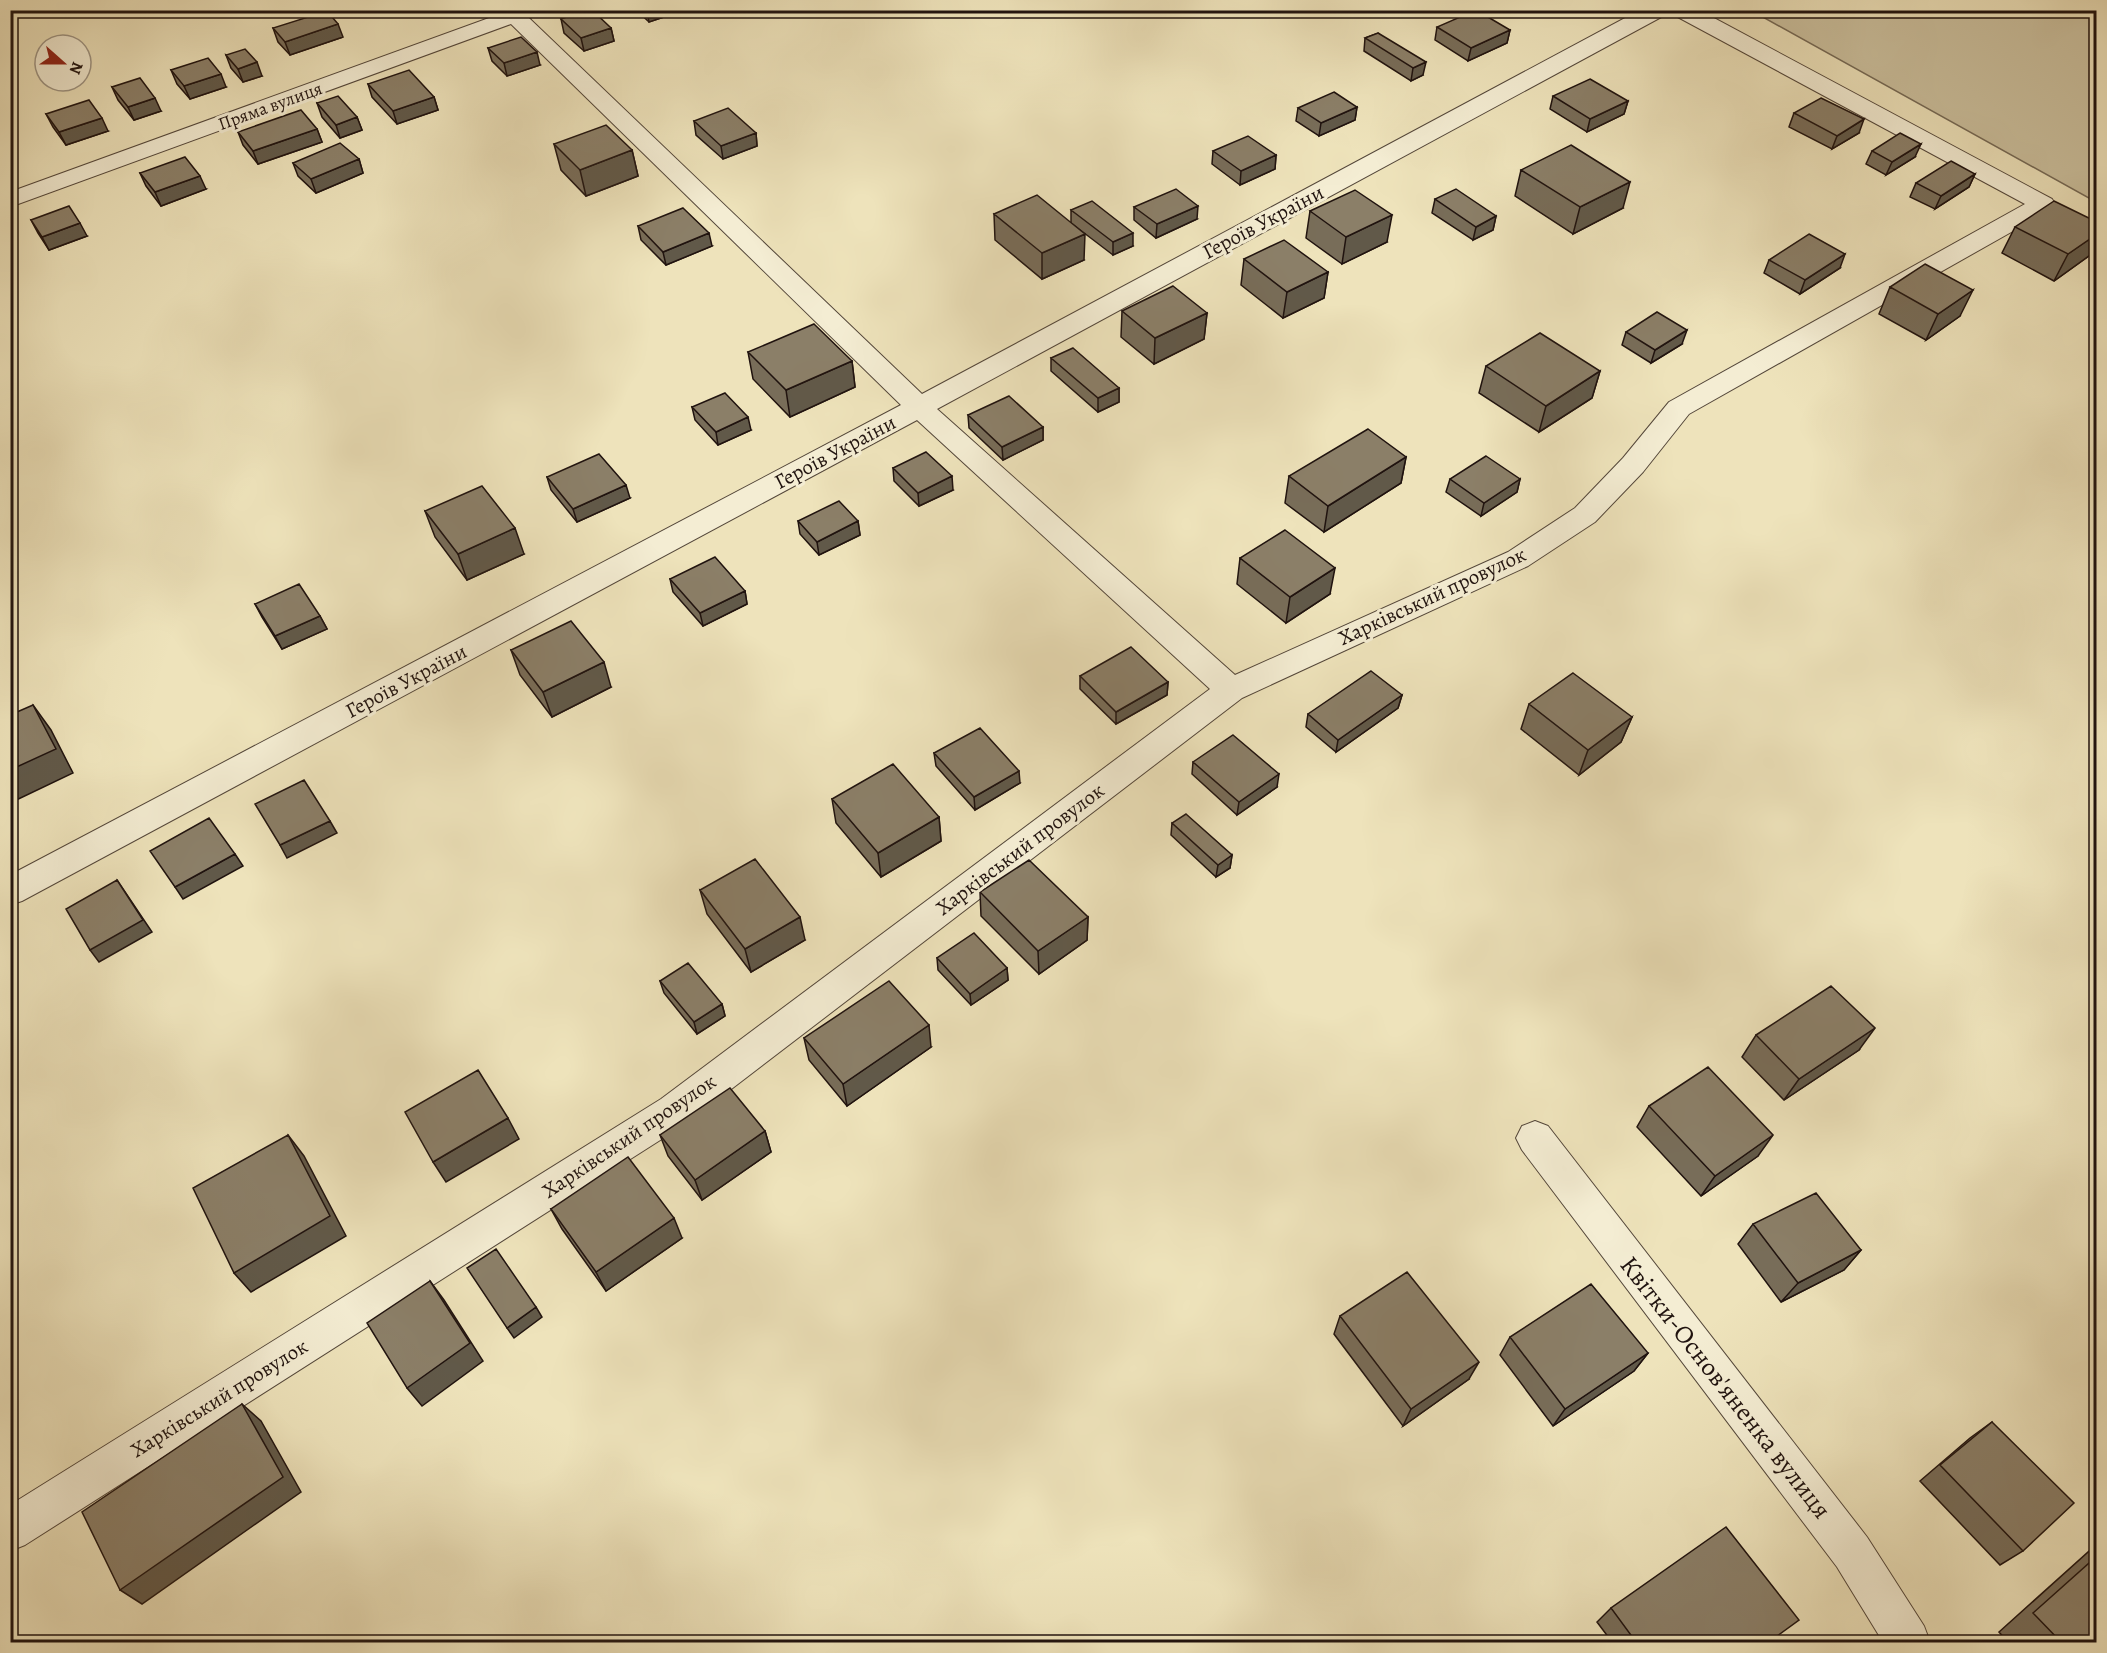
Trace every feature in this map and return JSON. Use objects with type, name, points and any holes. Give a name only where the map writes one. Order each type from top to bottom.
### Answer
[{"type":"street","name":"Героїв України","points":[[10,891],[920,407],[1657,10]]},
{"type":"street","name":"Харківський провулок","points":[[10,1530],[674,1111],[1231,690],[1518,559],[1585,515],[1633,465],[1679,408],[2043,204],[1682,10]]},
{"type":"street","points":[[517,13],[920,407],[1231,690]]},
{"type":"street","name":"Пряма вулиця","points":[[10,201],[517,13]]},
{"type":"street","name":"Квітки-Основ'яненка вулиця","points":[[1535,1138],[1852,1552],[1908,1642]]},
{"type":"shaded area","points":[[1752,11],[2096,11],[2096,202]]},
{"type":"building","points":[[592,10],[611,28],[581,38],[561,19]]},
{"type":"building","points":[[1476,10],[1510,30],[1471,48],[1437,27]]},
{"type":"building","points":[[327,11],[338,24],[285,42],[273,28]]},
{"type":"building","points":[[1378,33],[1426,62],[1413,68],[1365,38]]},
{"type":"building","points":[[521,37],[537,52],[504,63],[488,48]]},
{"type":"building","points":[[245,49],[257,62],[238,69],[226,55]]},
{"type":"building","points":[[208,58],[221,74],[184,86],[171,70]]},
{"type":"building","points":[[409,70],[434,97],[393,111],[368,84]]},
{"type":"building","points":[[140,78],[155,98],[128,107],[112,87]]},
{"type":"building","points":[[1590,79],[1628,101],[1590,119],[1553,96]]},
{"type":"building","points":[[1334,92],[1357,107],[1321,123],[1298,108]]},
{"type":"building","points":[[338,96],[357,117],[336,125],[317,103]]},
{"type":"building","points":[[1821,98],[1864,119],[1837,136],[1794,113]]},
{"type":"building","points":[[89,100],[102,118],[59,132],[46,114]]},
{"type":"building","points":[[728,108],[756,133],[721,146],[694,121]]},
{"type":"building","points":[[301,110],[317,129],[253,151],[238,132]]},
{"type":"building","points":[[606,125],[632,150],[580,170],[554,144]]},
{"type":"building","points":[[1900,133],[1921,144],[1892,162],[1872,151]]},
{"type":"building","points":[[1248,136],[1276,155],[1241,171],[1213,151]]},
{"type":"building","points":[[340,143],[359,159],[311,179],[293,163]]},
{"type":"building","points":[[1571,145],[1630,182],[1580,207],[1521,170]]},
{"type":"building","points":[[185,157],[200,176],[155,192],[140,173]]},
{"type":"building","points":[[1951,161],[1975,174],[1941,196],[1916,183]]},
{"type":"building","points":[[1176,189],[1198,206],[1157,224],[1134,207]]},
{"type":"building","points":[[1456,189],[1496,216],[1476,227],[1435,199]]},
{"type":"building","points":[[1355,190],[1392,215],[1346,237],[1310,211]]},
{"type":"building","points":[[1037,195],[1085,234],[1042,253],[994,214]]},
{"type":"building","points":[[1092,201],[1133,233],[1113,242],[1071,210]]},
{"type":"building","points":[[2054,201],[2097,222],[2097,234],[2068,254],[2015,227]]},
{"type":"building","points":[[69,206],[80,223],[42,237],[31,220]]},
{"type":"building","points":[[683,208],[709,233],[663,252],[638,226]]},
{"type":"building","points":[[1809,234],[1845,254],[1805,280],[1769,260]]},
{"type":"building","points":[[1284,240],[1328,272],[1287,292],[1244,259]]},
{"type":"building","points":[[1925,264],[1973,290],[1938,314],[1890,287]]},
{"type":"building","points":[[1173,286],[1207,313],[1155,338],[1122,311]]},
{"type":"building","points":[[1657,312],[1687,330],[1655,350],[1626,332]]},
{"type":"building","points":[[814,324],[852,361],[786,390],[748,352]]},
{"type":"building","points":[[1540,333],[1600,371],[1546,406],[1486,366]]},
{"type":"building","points":[[1073,348],[1119,388],[1098,398],[1051,358]]},
{"type":"building","points":[[725,393],[748,417],[716,432],[692,407]]},
{"type":"building","points":[[1009,396],[1043,427],[1002,447],[968,415]]},
{"type":"building","points":[[1368,429],[1406,457],[1328,506],[1289,476]]},
{"type":"building","points":[[926,452],[952,476],[918,493],[893,468]]},
{"type":"building","points":[[599,454],[626,485],[573,509],[547,477]]},
{"type":"building","points":[[1486,456],[1520,479],[1484,503],[1450,479]]},
{"type":"building","points":[[482,486],[515,528],[458,554],[425,511]]},
{"type":"building","points":[[839,501],[858,521],[817,542],[798,521]]},
{"type":"building","points":[[1285,530],[1335,568],[1290,597],[1240,558]]},
{"type":"building","points":[[715,557],[745,591],[700,613],[670,579]]},
{"type":"building","points":[[299,584],[320,616],[275,636],[255,604]]},
{"type":"building","points":[[571,621],[604,662],[543,692],[511,650]]},
{"type":"building","points":[[1131,647],[1168,682],[1116,712],[1080,676]]},
{"type":"building","points":[[1371,671],[1402,695],[1338,740],[1308,714]]},
{"type":"building","points":[[1573,673],[1632,717],[1588,750],[1529,704]]},
{"type":"building","points":[[33,705],[56,749],[10,770],[10,715]]},
{"type":"building","points":[[980,728],[1019,771],[974,797],[934,753]]},
{"type":"building","points":[[1233,735],[1279,774],[1239,802],[1193,762]]},
{"type":"building","points":[[893,764],[939,817],[878,853],[832,799]]},
{"type":"building","points":[[304,780],[330,821],[280,845],[255,804]]},
{"type":"building","points":[[1186,814],[1232,855],[1218,865],[1172,823]]},
{"type":"building","points":[[209,818],[235,854],[175,887],[150,851]]},
{"type":"building","points":[[755,859],[800,917],[745,949],[700,890]]},
{"type":"building","points":[[1029,860],[1088,917],[1038,951],[980,892]]},
{"type":"building","points":[[117,880],[143,920],[90,950],[66,909]]},
{"type":"building","points":[[974,933],[1007,968],[970,994],[937,958]]},
{"type":"building","points":[[688,963],[722,1004],[694,1022],[660,981]]},
{"type":"building","points":[[889,981],[929,1025],[843,1084],[804,1038]]},
{"type":"building","points":[[1831,986],[1875,1028],[1799,1079],[1756,1035]]},
{"type":"building","points":[[1708,1067],[1773,1135],[1715,1176],[1649,1106]]},
{"type":"building","points":[[478,1070],[508,1118],[433,1162],[405,1112]]},
{"type":"building","points":[[730,1088],[765,1131],[695,1180],[660,1135]]},
{"type":"building","points":[[288,1135],[330,1216],[234,1273],[193,1188]]},
{"type":"building","points":[[628,1157],[674,1218],[596,1272],[551,1209]]},
{"type":"building","points":[[1816,1193],[1861,1250],[1798,1283],[1753,1224]]},
{"type":"building","points":[[496,1249],[536,1307],[507,1328],[467,1268]]},
{"type":"building","points":[[1407,1272],[1479,1362],[1411,1409],[1340,1316]]},
{"type":"building","points":[[430,1281],[470,1343],[407,1388],[367,1323]]},
{"type":"building","points":[[1591,1284],[1648,1353],[1565,1409],[1510,1337]]},
{"type":"building","points":[[242,1404],[283,1477],[120,1590],[82,1512]]},
{"type":"building","points":[[1992,1422],[2074,1503],[2023,1551],[1940,1465]]},
{"type":"building","points":[[1726,1527],[1799,1620],[1769,1642],[1636,1642],[1611,1608]]},
{"type":"building","points":[[2097,1556],[2097,1642],[2061,1642],[2033,1613]]}]
